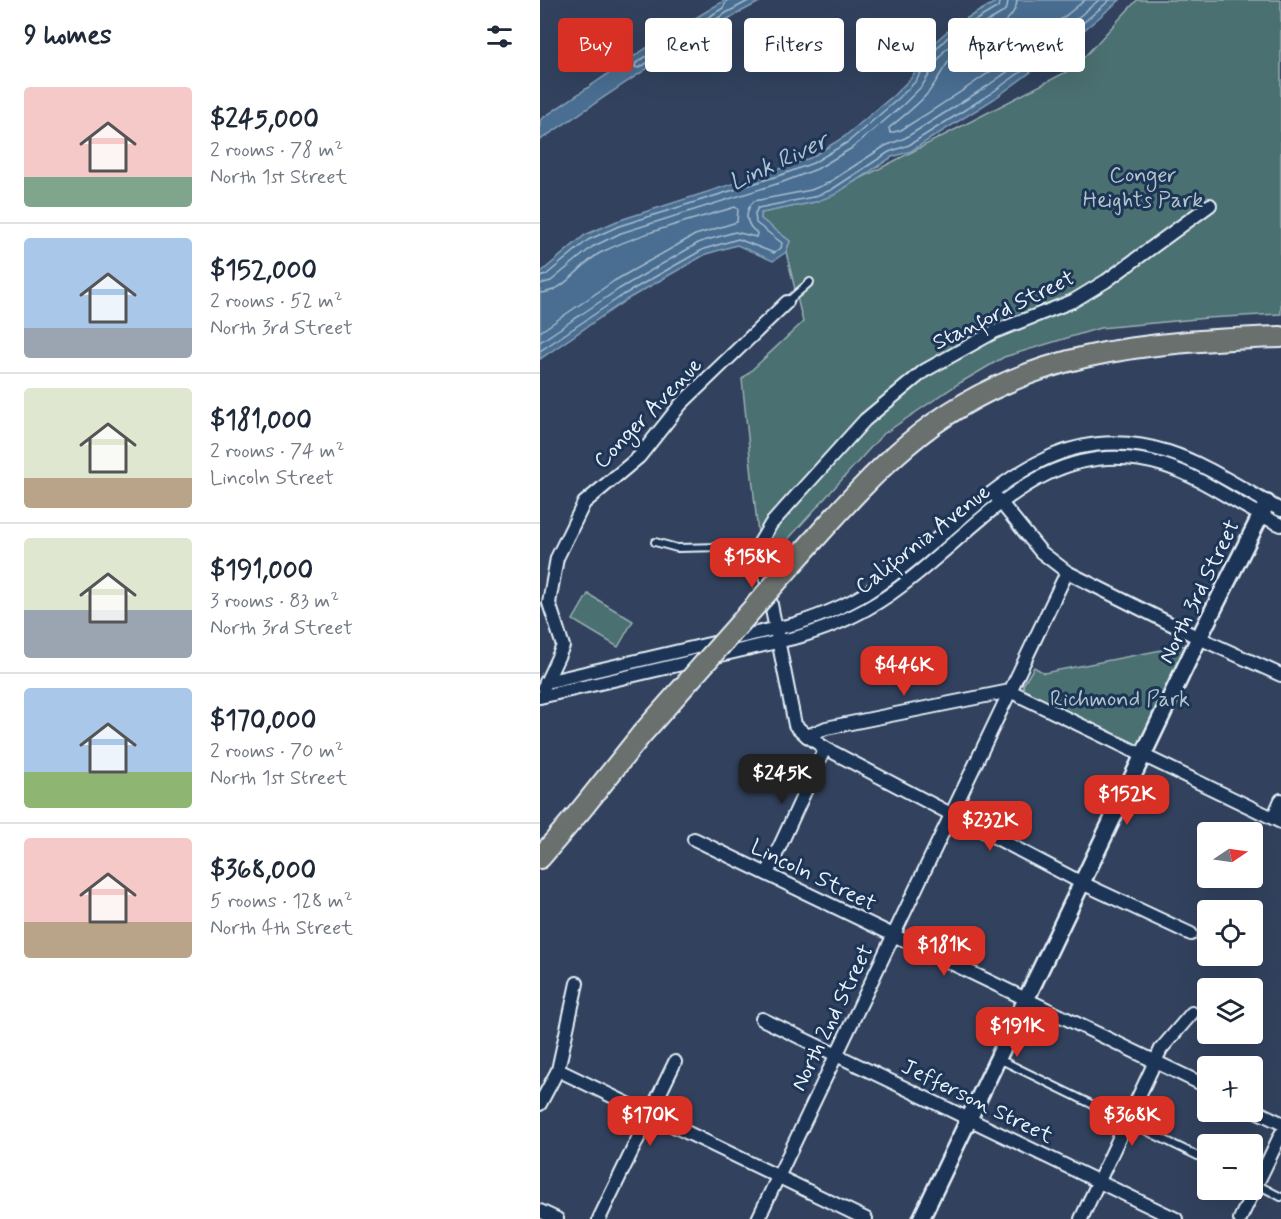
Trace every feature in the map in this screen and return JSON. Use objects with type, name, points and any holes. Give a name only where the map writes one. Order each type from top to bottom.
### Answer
[{"type":"highway","points":[[540,844],[641,735],[866,483],[909,442],[953,411],[1003,384],[1051,366],[1128,347],[1281,337]]},
{"type":"highway","points":[[540,858],[641,735]]},
{"type":"street","name":"Stanford Street","points":[[759,544],[771,524],[866,420],[924,371],[994,332],[1073,302],[1210,206]]},
{"type":"street","name":"Conger Avenue","points":[[542,691],[563,646],[549,603],[557,558],[584,503],[639,457],[681,404],[787,302]]},
{"type":"street","name":"California Avenue","points":[[542,691],[830,612],[864,595],[893,575],[1017,474],[1053,455],[1090,444],[1119,443],[1152,448],[1181,456],[1264,509],[1281,525]]},
{"type":"street","name":"California Avenue","points":[[542,691],[778,642],[836,625],[871,607],[901,587],[1002,503],[1037,478],[1064,465],[1092,458],[1119,457],[1149,461],[1176,469],[1264,509],[1281,510]]},
{"type":"street","points":[[993,492],[1041,552],[1067,572],[1199,638],[1281,675]]},
{"type":"street","name":"North 3rd Street","points":[[921,1219],[1199,638],[1264,509]]},
{"type":"street","points":[[759,544],[774,629],[795,725],[807,736],[825,748],[1082,883],[1191,934]]},
{"type":"street","name":"North 2nd Street","points":[[758,1219],[1067,572]]},
{"type":"street","points":[[807,736],[826,728],[1010,691],[1277,820],[1281,800]]},
{"type":"street","points":[[767,874],[825,748]]},
{"type":"street","name":"Lincoln Street","points":[[694,839],[1197,1082]]},
{"type":"street","points":[[540,1104],[558,1070],[577,983]]},
{"type":"street","points":[[1081,1219],[1161,1049],[1192,1013]]},
{"type":"street","name":"Jefferson Street","points":[[762,1019],[1176,1219]]},
{"type":"street","points":[[599,1219],[675,1062]]},
{"type":"street","points":[[558,1070],[866,1219]]},
{"type":"street","points":[[1263,1114],[1281,1123]]},
{"type":"street","points":[[1263,1169],[1281,1134]]},
{"type":"street","points":[[1240,1219],[1248,1200]]},
{"type":"street","points":[[540,1211],[557,1219]]},
{"type":"lane","name":"Conger Avenue","points":[[787,302],[810,282]]},
{"type":"lane","points":[[655,542],[677,548],[723,546],[748,555],[759,544]]},
{"type":"lane","points":[[998,1058],[1197,1156]]},
{"type":"lane","points":[[1263,1188],[1281,1197]]},
{"type":"green space","name":"Conger Heights Park","points":[[1137,0],[1281,0],[1281,314],[1100,328],[1004,357],[958,384],[882,435],[781,547],[759,544],[742,379],[803,322],[786,252],[790,241],[761,219],[761,213],[815,202],[1066,72],[1085,72],[1085,56]]},
{"type":"green space","points":[[588,594],[633,621],[618,647],[573,620]]},
{"type":"green space","name":"Richmond Park","points":[[1187,645],[1138,750],[1025,694],[1023,685],[1034,667],[1044,673]]},
{"type":"water","points":[[725,0],[763,0],[731,18],[695,18]]},
{"type":"water","name":"Link River","points":[[999,0],[1120,0],[1085,29],[1085,18],[967,18]]},
{"type":"water","name":"Link River","points":[[948,31],[948,72],[1031,72],[994,99],[911,151],[892,157],[834,195],[815,202],[761,213],[761,219],[790,241],[786,252],[773,261],[737,245],[706,254],[626,300],[540,359],[540,273],[585,235],[617,221],[810,158],[844,137],[894,95],[915,72],[936,72],[936,41]]},
{"type":"water","points":[[645,49],[645,70],[540,140],[540,120],[611,72],[633,72],[633,57]]}]
